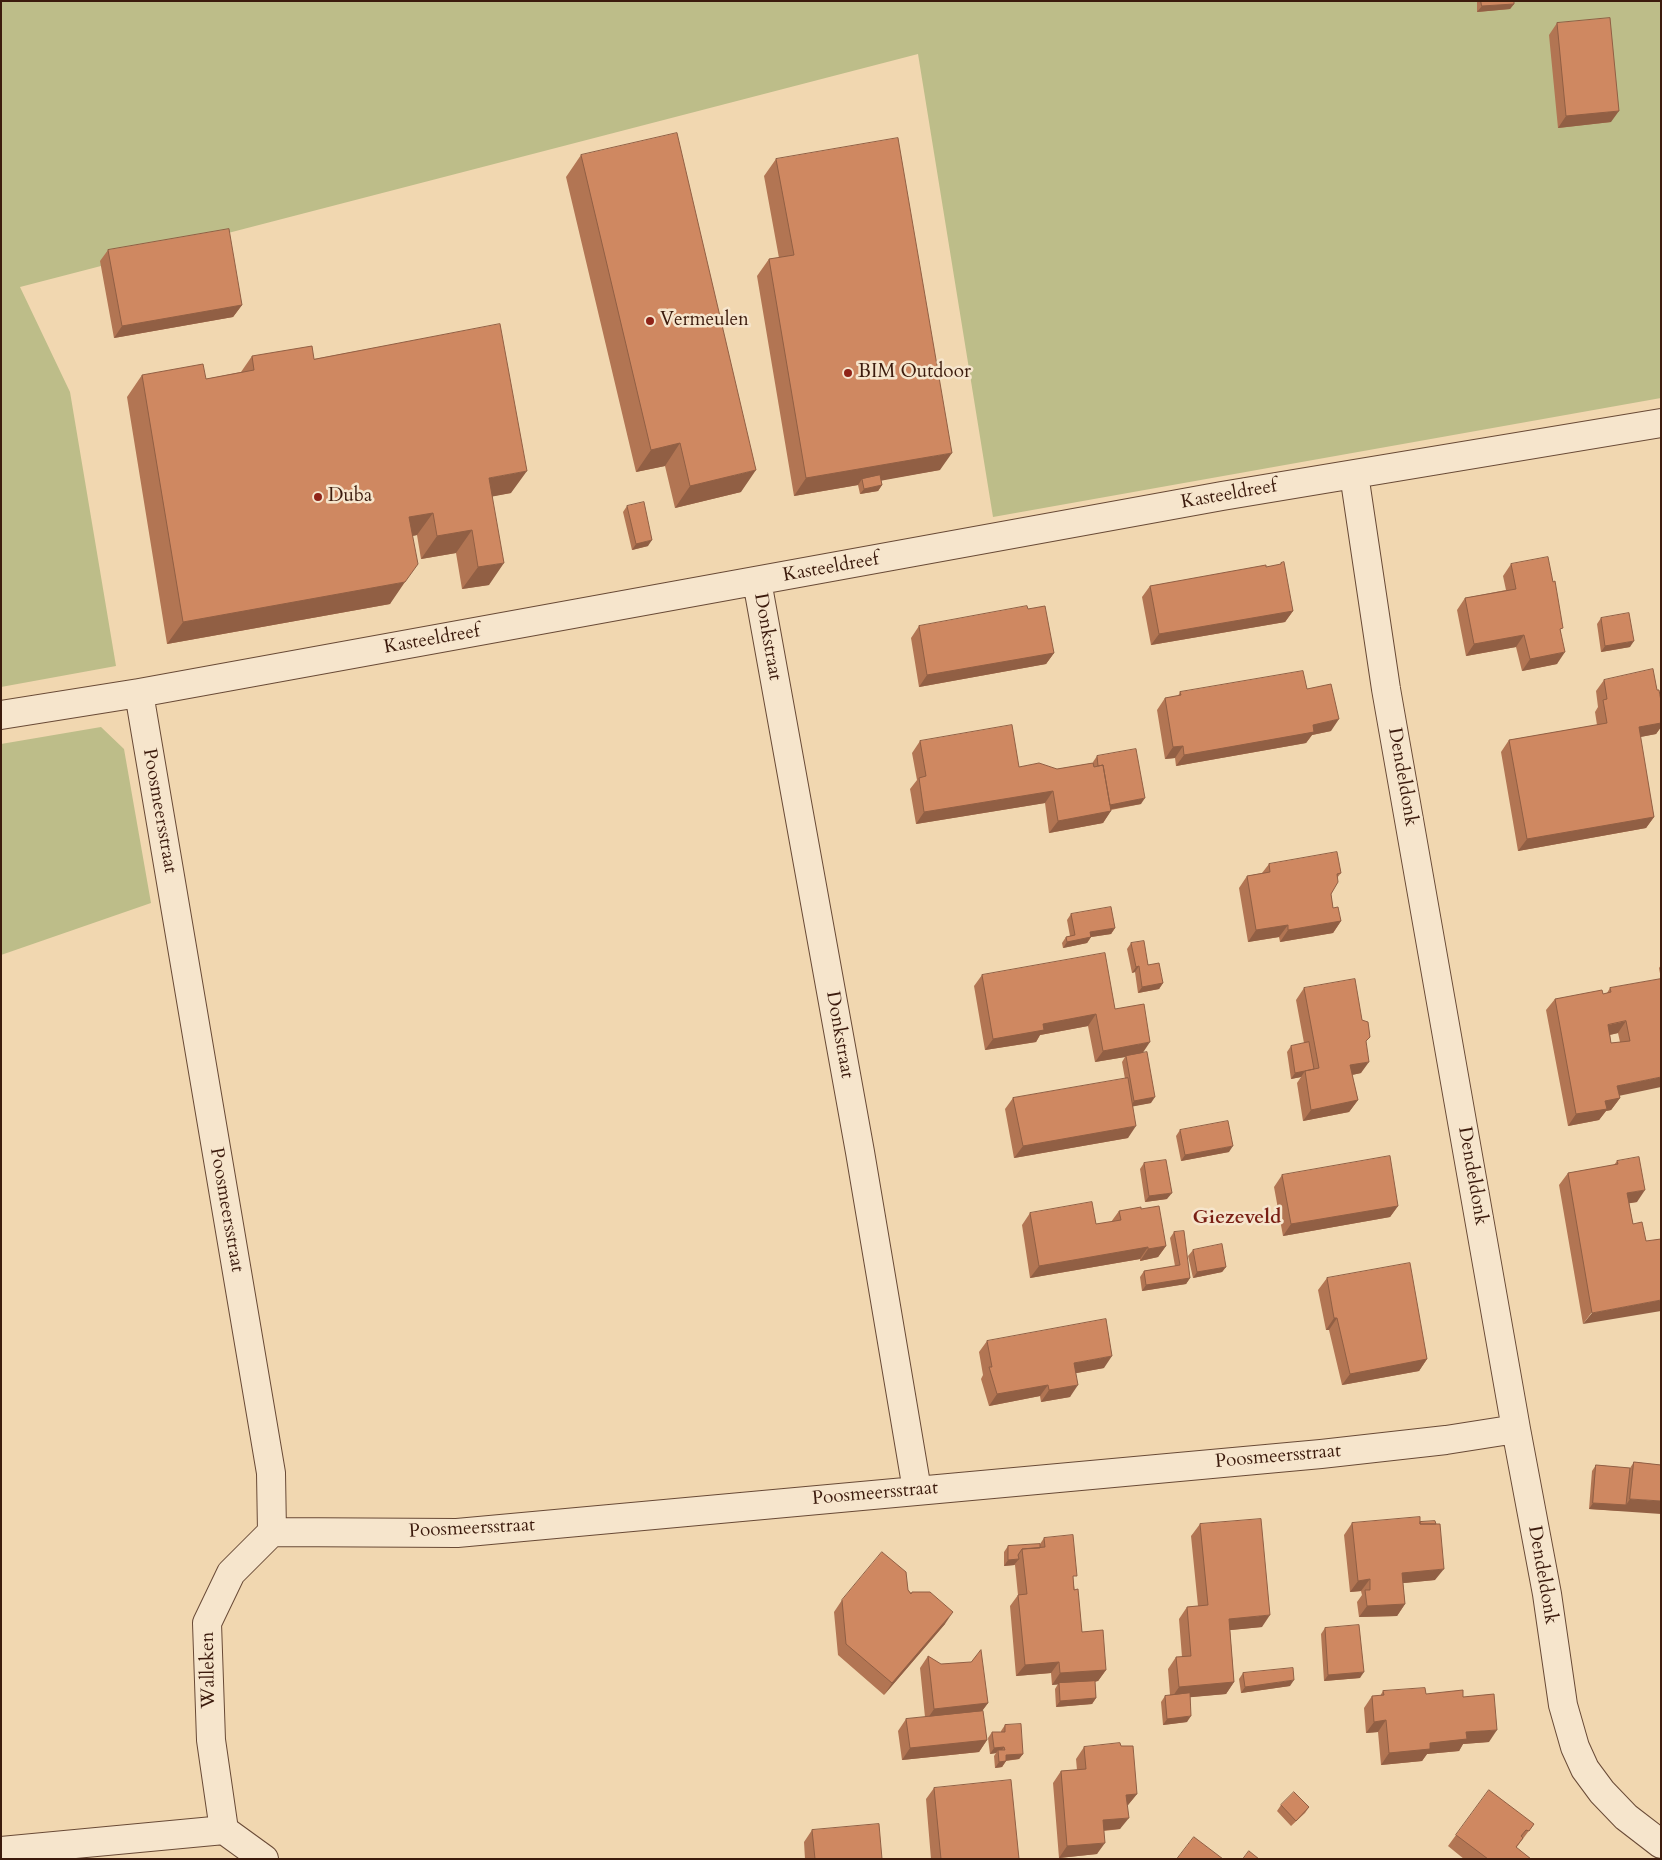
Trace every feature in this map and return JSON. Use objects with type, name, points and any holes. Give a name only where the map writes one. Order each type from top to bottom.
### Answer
[{"type":"street","name":"Kasteeldreef","points":[[1,715],[139,693],[1222,496],[1661,423]]},
{"type":"street","name":"Dendeldonk","points":[[1354,474],[1386,689],[1546,1594],[1563,1705],[1575,1747],[1586,1769],[1602,1792],[1626,1817],[1661,1844]]},
{"type":"street","name":"Donkstraat","points":[[757,581],[860,1152],[917,1490]]},
{"type":"street","name":"Poosmeersstraat","points":[[139,693],[271,1474],[272,1532],[457,1533],[1321,1454],[1446,1440],[1516,1429]]},
{"type":"street","name":"Walleken","points":[[224,1830],[211,1740],[207,1623],[231,1573],[272,1532]]},
{"type":"street","points":[[1,1851],[224,1830],[264,1859]]},
{"type":"green space","points":[[1,1],[1661,1],[1661,398],[993,517],[918,54],[20,287],[70,392],[116,666],[1,687]]},
{"type":"green space","points":[[101,727],[124,749],[151,903],[1,955],[1,744]]},
{"type":"building","points":[[1481,1],[1514,1],[1514,4],[1482,6]]},
{"type":"building","points":[[1610,18],[1619,111],[1566,116],[1557,23]]},
{"type":"building","name":"Vermeulen","points":[[677,133],[756,470],[690,486],[680,443],[651,450],[581,155]]},
{"type":"building","name":"BIM Outdoor","points":[[898,138],[952,453],[806,478],[769,259],[794,255],[776,159]]},
{"type":"building","points":[[229,229],[242,305],[122,326],[108,250]]},
{"type":"building","name":"Duba","points":[[500,324],[527,471],[489,478],[504,563],[478,567],[472,530],[437,536],[433,513],[409,517],[418,564],[405,582],[183,622],[142,375],[203,364],[206,379],[254,370],[252,356],[312,346],[314,359]]},
{"type":"building","points":[[880,475],[882,485],[864,489],[862,479]]},
{"type":"building","points":[[644,502],[652,540],[636,544],[627,506]]},
{"type":"building","points":[[1548,557],[1553,582],[1555,581],[1563,628],[1560,629],[1565,652],[1530,659],[1524,635],[1474,644],[1465,598],[1516,589],[1511,564]]},
{"type":"building","points":[[1284,562],[1293,611],[1159,634],[1150,586],[1266,565],[1266,567]]},
{"type":"building","points":[[1027,606],[1028,609],[1045,606],[1054,653],[927,675],[919,626]]},
{"type":"building","points":[[1629,613],[1634,641],[1605,646],[1601,618]]},
{"type":"building","points":[[1653,669],[1661,701],[1661,723],[1639,727],[1654,817],[1527,839],[1509,740],[1607,723],[1603,700],[1607,699],[1604,680]]},
{"type":"building","points":[[1303,671],[1307,689],[1331,684],[1339,719],[1313,725],[1314,732],[1184,755],[1183,746],[1173,747],[1165,698],[1181,695],[1180,692]]},
{"type":"building","points":[[1012,725],[1019,767],[1039,763],[1057,769],[1093,763],[1094,767],[1103,765],[1111,811],[1058,821],[1053,791],[924,812],[919,778],[926,776],[920,741]]},
{"type":"building","points":[[1136,749],[1145,798],[1110,805],[1103,765],[1098,766],[1097,756]]},
{"type":"building","points":[[1337,852],[1341,873],[1337,874],[1338,882],[1331,894],[1333,908],[1338,907],[1341,921],[1288,930],[1288,925],[1256,930],[1247,876],[1270,872],[1269,864]]},
{"type":"building","points":[[1111,907],[1115,928],[1090,932],[1091,937],[1067,942],[1066,937],[1075,935],[1071,914]]},
{"type":"building","points":[[1144,941],[1148,965],[1159,963],[1163,983],[1142,987],[1139,966],[1136,967],[1131,943]]},
{"type":"building","points":[[1105,953],[1115,1009],[1144,1004],[1150,1042],[1103,1051],[1096,1014],[1043,1024],[1044,1030],[993,1039],[982,975]]},
{"type":"building","points":[[1355,979],[1362,1020],[1368,1022],[1370,1037],[1366,1041],[1369,1062],[1350,1065],[1358,1100],[1311,1110],[1305,1071],[1319,1068],[1304,988]]},
{"type":"building","points":[[1661,979],[1661,1077],[1617,1086],[1620,1098],[1605,1101],[1607,1109],[1576,1114],[1555,999],[1602,990],[1603,994],[1611,992],[1610,988]],"holes":[[[1626,1021],[1630,1041],[1611,1043],[1608,1025]]]},
{"type":"building","points":[[1309,1042],[1314,1069],[1295,1073],[1291,1046]]},
{"type":"building","points":[[1147,1052],[1155,1097],[1134,1101],[1126,1056]]},
{"type":"building","points":[[1128,1078],[1136,1126],[1023,1146],[1013,1098]]},
{"type":"building","points":[[1228,1121],[1233,1146],[1185,1155],[1180,1130]]},
{"type":"building","points":[[1390,1156],[1398,1206],[1291,1224],[1282,1175]]},
{"type":"building","points":[[1639,1157],[1645,1190],[1627,1193],[1633,1224],[1642,1222],[1646,1241],[1661,1239],[1661,1300],[1592,1313],[1568,1173],[1618,1164],[1617,1161]]},
{"type":"building","points":[[1166,1160],[1172,1193],[1149,1196],[1144,1163]]},
{"type":"building","points":[[1092,1202],[1096,1224],[1121,1220],[1119,1211],[1159,1206],[1166,1246],[1148,1249],[1148,1247],[1039,1266],[1030,1213]]},
{"type":"building","points":[[1184,1231],[1190,1278],[1146,1285],[1144,1271],[1180,1265],[1174,1232]]},
{"type":"building","points":[[1222,1244],[1226,1267],[1197,1272],[1193,1250]]},
{"type":"building","points":[[1410,1263],[1427,1359],[1350,1374],[1337,1318],[1334,1318],[1327,1278]]},
{"type":"building","points":[[1106,1319],[1112,1356],[1074,1363],[1078,1385],[1049,1390],[1048,1385],[997,1394],[989,1367],[992,1367],[987,1341]]},
{"type":"building","points":[[1634,1462],[1661,1465],[1661,1501],[1630,1499]]},
{"type":"building","points":[[1596,1465],[1630,1468],[1626,1505],[1593,1503]]},
{"type":"building","points":[[1420,1517],[1420,1524],[1440,1524],[1444,1569],[1402,1573],[1405,1604],[1367,1606],[1365,1590],[1370,1590],[1370,1579],[1358,1581],[1352,1523]]},
{"type":"building","points":[[1261,1519],[1270,1615],[1229,1619],[1234,1682],[1179,1687],[1176,1657],[1191,1656],[1187,1607],[1208,1605],[1200,1524]]},
{"type":"building","points":[[1435,1521],[1436,1524],[1420,1524],[1420,1522]]},
{"type":"building","points":[[1073,1535],[1077,1576],[1073,1576],[1074,1590],[1078,1589],[1082,1632],[1103,1630],[1106,1670],[1060,1673],[1059,1662],[1025,1665],[1018,1595],[1027,1594],[1022,1549],[1045,1547],[1044,1538]]},
{"type":"building","points":[[1040,1544],[1040,1548],[1022,1549],[1018,1555],[1019,1559],[1008,1560],[1008,1546]]},
{"type":"building","points":[[882,1552],[906,1572],[908,1590],[911,1594],[912,1592],[930,1592],[953,1612],[892,1683],[846,1644],[842,1600]]},
{"type":"building","points":[[1359,1625],[1364,1672],[1328,1675],[1325,1628]]},
{"type":"building","points":[[981,1650],[988,1703],[934,1709],[928,1656],[941,1664],[971,1662]]},
{"type":"building","points":[[1293,1668],[1294,1680],[1245,1687],[1243,1673]]},
{"type":"building","points":[[1095,1681],[1096,1698],[1060,1701],[1059,1683]]},
{"type":"building","points":[[1425,1688],[1426,1694],[1463,1690],[1463,1697],[1494,1694],[1497,1730],[1466,1732],[1467,1739],[1430,1743],[1430,1749],[1389,1753],[1386,1720],[1374,1722],[1372,1696],[1384,1695],[1383,1691]]},
{"type":"building","points":[[1190,1693],[1191,1716],[1167,1719],[1165,1696]]},
{"type":"building","points":[[983,1711],[987,1740],[910,1748],[906,1719]]},
{"type":"building","points":[[1021,1724],[1023,1754],[1006,1755],[1006,1761],[999,1762],[998,1750],[1005,1750],[1004,1747],[994,1748],[992,1732],[1005,1732],[1005,1725]]},
{"type":"building","points":[[1120,1743],[1121,1746],[1133,1746],[1137,1794],[1126,1795],[1129,1818],[1103,1820],[1105,1843],[1067,1846],[1061,1771],[1086,1769],[1084,1747]]},
{"type":"building","points":[[1011,1780],[1019,1859],[941,1859],[934,1788]]},
{"type":"building","points":[[1489,1790],[1534,1824],[1529,1831],[1526,1830],[1521,1836],[1523,1838],[1516,1847],[1531,1859],[1488,1859],[1456,1835]]},
{"type":"building","points":[[1294,1792],[1309,1807],[1296,1821],[1281,1805]]},
{"type":"building","points":[[879,1824],[882,1859],[815,1859],[812,1830]]},
{"type":"building","points":[[1194,1837],[1223,1859],[1177,1859]]},
{"type":"building","points":[[1249,1851],[1259,1859],[1243,1859]]},
{"type":"place","name":"Vermeulen","points":[[650,321]]},
{"type":"place","name":"BIM Outdoor","points":[[848,373]]},
{"type":"place","name":"Duba","points":[[318,497]]},
{"type":"district","name":"Giezeveld","points":[[1237,1218]]}]
